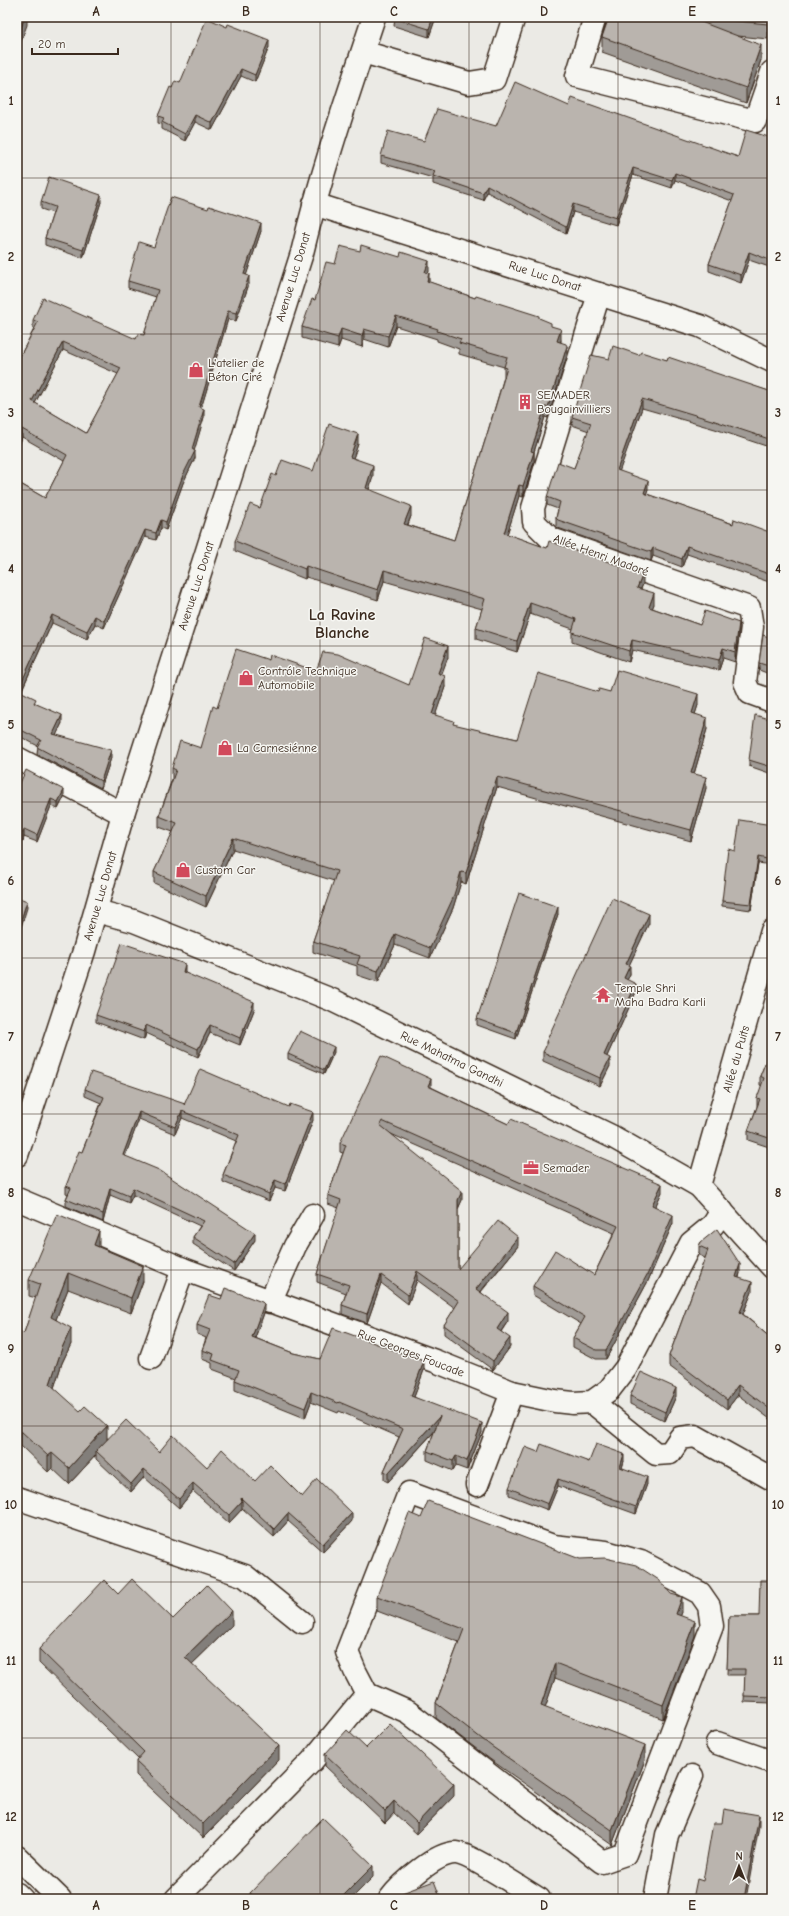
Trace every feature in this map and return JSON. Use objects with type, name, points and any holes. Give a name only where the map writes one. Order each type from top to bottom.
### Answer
[{"type":"street","name":"Avenue Luc Donat","points":[[17,1155],[84,951],[123,814],[302,253],[314,204],[330,150],[374,17]]},
{"type":"street","points":[[363,52],[469,83],[494,79],[514,17]]},
{"type":"street","points":[[595,17],[578,76],[755,121],[772,72]]},
{"type":"street","name":"Rue Luc Donat","points":[[314,204],[700,326],[772,361]]},
{"type":"street","name":"Allée Henri Madoré","points":[[599,294],[533,508],[534,522],[551,539],[749,608],[752,627],[745,682],[750,693],[772,701]]},
{"type":"street","points":[[700,326],[772,344]]},
{"type":"street","points":[[17,758],[123,814]]},
{"type":"street","name":"Rue Mahatma Gandhi","points":[[96,911],[134,921],[332,1000],[613,1137],[699,1186],[771,1264]]},
{"type":"street","name":"Allée du Puits","points":[[699,1186],[772,931]]},
{"type":"street","name":"Rue Georges Foucade","points":[[17,1199],[183,1269],[435,1361],[512,1392],[555,1401],[573,1403],[592,1402]]},
{"type":"street","points":[[722,1212],[713,1225],[691,1243],[626,1368],[609,1390],[592,1402],[656,1454],[670,1453],[680,1438],[695,1436],[772,1479]]},
{"type":"street","points":[[270,1302],[295,1246],[313,1215]]},
{"type":"street","points":[[151,1358],[183,1269]]},
{"type":"street","points":[[477,1485],[512,1392]]},
{"type":"street","points":[[409,1493],[553,1546],[606,1552],[641,1562],[700,1593],[709,1606],[712,1626],[625,1854],[602,1862],[408,1712],[367,1694],[347,1652],[409,1493]]},
{"type":"street","points":[[17,1498],[245,1576],[302,1622]]},
{"type":"street","points":[[176,1899],[312,1761],[367,1694]]},
{"type":"street","points":[[717,1743],[772,1762]]},
{"type":"street","points":[[655,1899],[667,1835],[692,1776]]},
{"type":"street","points":[[390,1899],[421,1870],[442,1855],[457,1853],[471,1859],[539,1899]]},
{"type":"street","points":[[17,1857],[56,1898]]},
{"type":"street","points":[[17,1894],[22,1899]]},
{"type":"building","points":[[17,17],[25,17],[17,38]]},
{"type":"building","points":[[433,17],[429,29],[394,18]]},
{"type":"building","points":[[609,17],[696,17],[696,20],[761,45],[746,88],[602,37]]},
{"type":"building","points":[[696,17],[771,17],[768,24]]},
{"type":"building","points":[[207,18],[227,27],[228,24],[269,40],[255,75],[241,69],[212,123],[195,115],[185,134],[162,122],[164,118],[158,116],[170,87],[172,88],[175,81],[180,83]]},
{"type":"building","points":[[515,82],[569,106],[572,98],[738,157],[746,130],[772,138],[772,261],[749,252],[741,275],[709,264],[734,195],[675,173],[672,180],[633,168],[616,218],[573,204],[566,227],[487,185],[483,193],[433,176],[435,171],[381,156],[388,131],[424,141],[437,109],[496,126]]},
{"type":"building","points":[[49,177],[101,195],[83,250],[45,238],[55,207],[41,202]]},
{"type":"building","points":[[171,197],[208,209],[209,206],[261,223],[244,274],[249,276],[236,313],[228,311],[199,407],[204,409],[192,449],[195,451],[183,475],[166,522],[161,520],[156,533],[145,530],[104,621],[95,616],[87,631],[52,615],[18,690],[36,699],[34,703],[62,715],[53,734],[111,750],[101,781],[37,747],[41,740],[17,728],[17,482],[45,498],[67,455],[22,429],[17,443],[17,362],[38,322],[33,320],[43,298],[136,339],[138,334],[144,335],[158,290],[128,281],[139,242],[154,247]],"holes":[[[63,342],[121,368],[86,433],[32,401]]]},
{"type":"building","points":[[361,245],[400,257],[401,252],[429,261],[425,272],[429,273],[427,281],[475,298],[476,296],[539,316],[539,318],[551,323],[551,326],[561,329],[557,341],[566,344],[567,346],[548,407],[545,407],[531,451],[534,452],[523,486],[519,485],[504,533],[547,548],[549,541],[643,574],[637,588],[654,593],[649,607],[700,625],[705,611],[739,623],[735,652],[723,648],[719,660],[632,640],[629,651],[572,632],[576,619],[530,603],[517,641],[476,628],[485,599],[384,570],[378,590],[306,566],[305,569],[235,541],[250,504],[260,508],[272,474],[276,476],[282,460],[313,471],[329,424],[358,434],[350,457],[373,465],[366,488],[411,506],[404,524],[454,540],[507,368],[504,367],[507,357],[459,343],[461,339],[437,331],[438,329],[396,316],[388,336],[364,329],[362,336],[341,329],[338,338],[302,327],[312,299],[315,300],[326,262],[335,264],[340,246],[360,251]]},
{"type":"building","points":[[613,346],[639,355],[641,352],[667,360],[668,357],[772,392],[772,440],[642,399],[617,470],[648,481],[644,493],[733,524],[734,519],[772,533],[772,575],[687,546],[682,559],[653,548],[651,552],[558,520],[556,518],[560,502],[547,497],[558,462],[574,468],[591,423],[572,417],[591,355],[609,359]]},
{"type":"building","points":[[769,634],[772,635],[772,667],[759,663],[763,635],[769,637]]},
{"type":"building","points":[[425,638],[448,646],[438,673],[445,676],[432,714],[454,721],[453,724],[517,739],[538,673],[598,692],[599,689],[610,692],[617,670],[698,694],[692,713],[707,718],[691,773],[706,777],[691,830],[497,777],[466,873],[461,872],[453,898],[430,948],[395,934],[378,971],[357,964],[360,956],[313,941],[337,871],[233,838],[206,896],[154,872],[177,823],[159,816],[176,770],[172,768],[180,741],[201,748],[213,706],[217,708],[236,649],[269,660],[270,655],[316,671],[323,652],[338,654],[409,685]]},
{"type":"building","points":[[755,715],[772,720],[772,767],[749,760]]},
{"type":"building","points":[[26,770],[64,790],[58,802],[51,799],[37,835],[24,829],[23,833],[17,831],[17,782],[20,783]]},
{"type":"building","points":[[740,820],[772,825],[772,860],[758,857],[751,904],[722,901],[728,849],[735,851]]},
{"type":"building","points":[[519,893],[558,907],[516,1033],[477,1019]]},
{"type":"building","points":[[17,897],[27,901],[17,932]]},
{"type":"building","points":[[612,898],[649,914],[626,964],[630,965],[624,978],[636,984],[604,1055],[610,1058],[600,1078],[543,1052],[548,1042],[546,1042]]},
{"type":"building","points":[[122,943],[185,964],[183,972],[254,1002],[240,1038],[210,1025],[198,1049],[146,1025],[144,1032],[96,1015]]},
{"type":"building","points":[[300,1031],[334,1047],[324,1070],[288,1054]]},
{"type":"building","points":[[772,1046],[772,1139],[748,1131],[760,1099],[757,1098],[764,1078],[760,1076]]},
{"type":"building","points":[[381,1056],[431,1079],[428,1086],[508,1124],[511,1119],[662,1184],[652,1205],[673,1215],[648,1273],[606,1350],[596,1350],[573,1338],[585,1317],[533,1286],[555,1250],[594,1275],[618,1226],[382,1121],[380,1125],[462,1191],[458,1200],[458,1269],[498,1221],[518,1237],[476,1289],[508,1312],[497,1329],[510,1338],[493,1361],[444,1325],[459,1301],[417,1271],[408,1295],[381,1275],[367,1314],[342,1305],[349,1285],[317,1274],[341,1200],[328,1195],[346,1145],[340,1143]]},
{"type":"building","points":[[200,1069],[289,1107],[290,1104],[313,1112],[285,1184],[275,1180],[269,1194],[223,1175],[239,1135],[182,1111],[175,1127],[139,1112],[123,1155],[159,1170],[255,1233],[234,1264],[193,1237],[204,1221],[133,1188],[129,1196],[110,1188],[103,1214],[66,1199],[71,1188],[66,1186],[79,1151],[82,1152],[104,1097],[85,1089],[91,1072],[185,1104]]},
{"type":"building","points":[[57,1214],[99,1231],[94,1245],[143,1266],[131,1298],[68,1273],[51,1317],[71,1328],[62,1348],[50,1384],[80,1411],[85,1406],[107,1426],[69,1468],[52,1453],[48,1456],[21,1431],[18,1434],[17,1433],[17,1331],[24,1333],[40,1284],[29,1280]]},
{"type":"building","points":[[717,1229],[740,1264],[736,1277],[752,1282],[740,1312],[772,1339],[772,1406],[770,1409],[738,1385],[727,1400],[669,1356],[708,1250],[699,1246],[701,1242]]},
{"type":"building","points":[[225,1288],[264,1304],[252,1337],[293,1353],[320,1359],[333,1328],[424,1361],[411,1396],[482,1423],[467,1461],[456,1456],[453,1461],[427,1451],[440,1416],[388,1473],[384,1471],[403,1429],[311,1392],[305,1408],[235,1380],[239,1370],[212,1360],[214,1354],[202,1350],[210,1330],[197,1325],[209,1295],[221,1299]]},
{"type":"building","points":[[641,1372],[676,1388],[665,1412],[630,1396]]},
{"type":"building","points":[[126,1420],[159,1452],[173,1435],[207,1467],[222,1449],[255,1481],[270,1465],[302,1497],[317,1479],[352,1513],[323,1544],[288,1513],[274,1529],[241,1498],[242,1501],[229,1515],[193,1483],[179,1499],[144,1469],[131,1484],[96,1451]]},
{"type":"building","points":[[541,1444],[589,1462],[596,1444],[624,1454],[620,1467],[647,1477],[636,1507],[558,1479],[548,1504],[509,1488],[525,1447],[538,1452]]},
{"type":"building","points":[[428,1501],[580,1559],[605,1558],[636,1565],[659,1580],[671,1594],[682,1597],[676,1614],[695,1621],[663,1705],[555,1663],[541,1705],[645,1745],[612,1830],[491,1746],[436,1703],[464,1629],[377,1596],[409,1513],[421,1518]]},
{"type":"building","points":[[772,1562],[772,1697],[744,1696],[745,1669],[727,1669],[729,1616],[759,1616],[760,1580],[771,1580]]},
{"type":"building","points":[[132,1579],[173,1619],[207,1585],[232,1611],[185,1657],[279,1746],[203,1824],[136,1761],[144,1752],[39,1649],[104,1580],[118,1594]]},
{"type":"building","points":[[390,1724],[454,1784],[417,1823],[394,1801],[385,1811],[325,1754],[347,1730],[366,1748]]},
{"type":"building","points":[[724,1809],[759,1815],[744,1899],[693,1899],[697,1879],[703,1881],[713,1823],[722,1823]]},
{"type":"building","points":[[323,1818],[373,1866],[340,1899],[257,1899],[250,1893]]},
{"type":"building","points":[[434,1881],[441,1899],[404,1899],[402,1893]]},
{"type":"place","name":"L'atelier de Béton Ciré","points":[[196,370]]},
{"type":"place","name":"SEMADER Bougainvilliers","points":[[525,402]]},
{"type":"place","name":"Contróle Technique Automobile","points":[[246,678]]},
{"type":"place","name":"La Carnesiénne","points":[[225,748]]},
{"type":"place","name":"Custom Car","points":[[183,870]]},
{"type":"place","name":"Temple Shri Maha Badra Karli","points":[[603,995]]},
{"type":"place","name":"Semader","points":[[531,1168]]},
{"type":"district","name":"La Ravine Blanche","points":[[342,624]]}]
